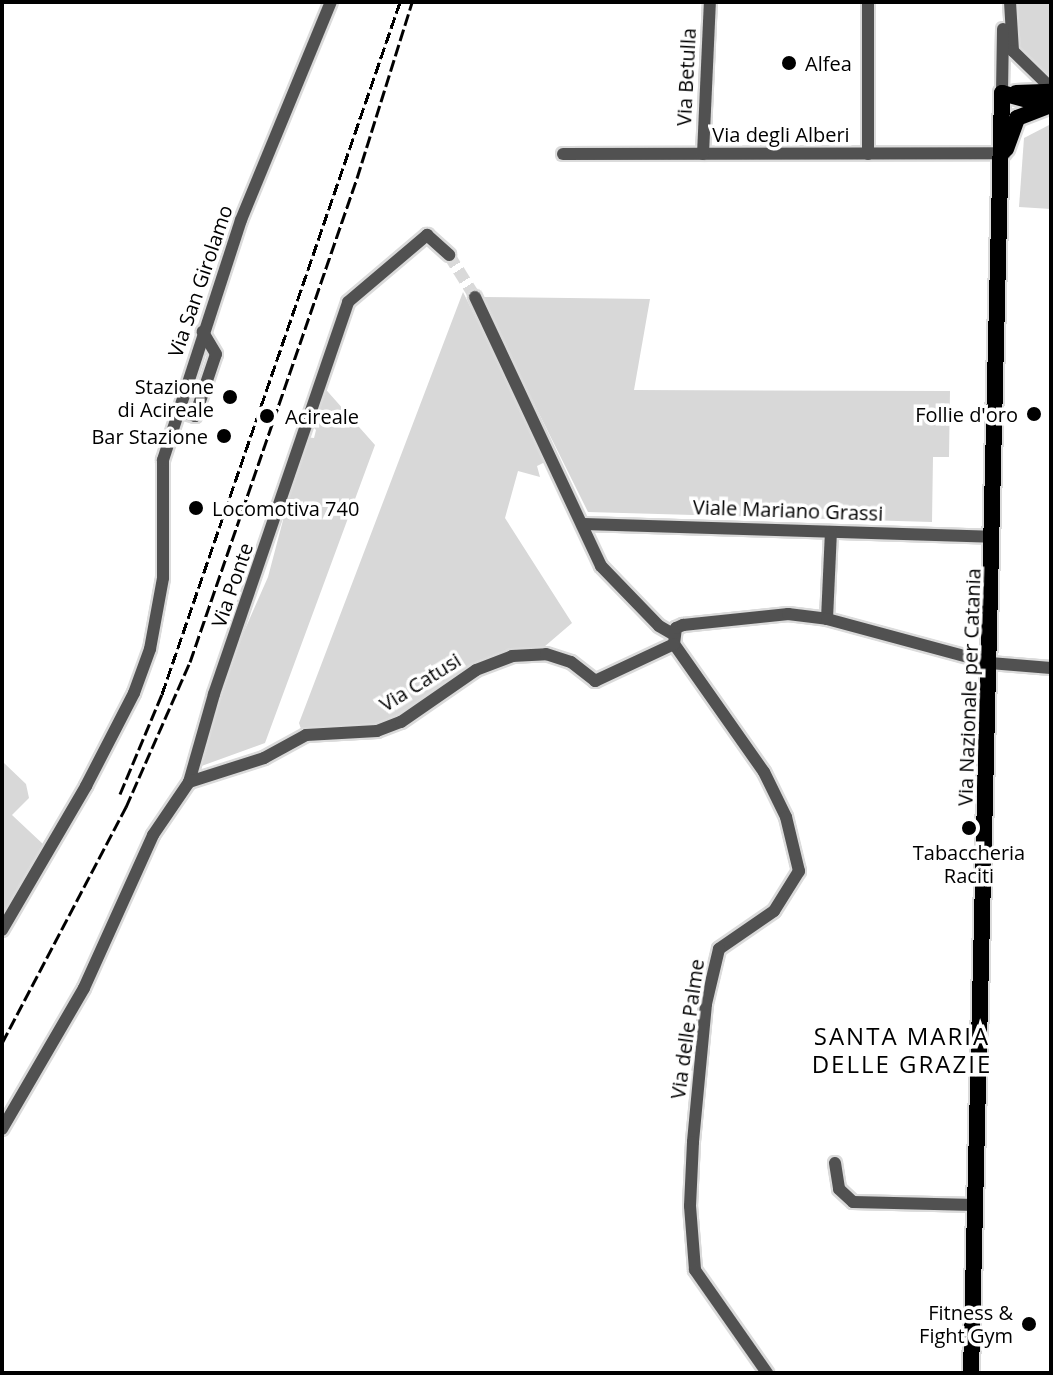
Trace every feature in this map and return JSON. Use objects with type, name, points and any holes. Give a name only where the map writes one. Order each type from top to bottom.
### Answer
[{"type":"main road","points":[[1002,93],[1051,90]]},
{"type":"main road","points":[[1002,93],[1013,100],[1051,105]]},
{"type":"main road","name":"Via Nazionale per Catania","points":[[971,1373],[1002,93]]},
{"type":"main road","points":[[1002,153],[1017,118],[1051,105]]},
{"type":"street","name":"Via San Girolamo","points":[[2,930],[93,772],[150,649],[163,578],[160,482],[178,411],[241,220],[331,2]]},
{"type":"street","name":"Via Betulla","points":[[703,154],[710,2]]},
{"type":"street","points":[[868,2],[868,154]]},
{"type":"street","name":"Via Nazionale per Catania","points":[[1002,93],[1003,2]]},
{"type":"street","points":[[1010,2],[1013,51],[1051,90]]},
{"type":"street","name":"Via degli Alberi","points":[[563,154],[1002,153]]},
{"type":"street","name":"Via Ponte","points":[[189,782],[214,694],[348,302],[427,235],[449,255]]},
{"type":"street","points":[[475,297],[601,566],[674,639]]},
{"type":"street","points":[[178,411],[195,416],[216,354],[203,332]]},
{"type":"street","name":"Viale Mariano Grassi","points":[[582,524],[993,537]]},
{"type":"street","points":[[827,619],[831,532]]},
{"type":"street","name":"Via Catusi","points":[[189,782],[264,758],[306,735],[377,731],[401,722],[476,670],[512,656],[546,654],[571,662],[595,681],[674,639],[683,625],[788,614],[827,619],[990,663],[1051,668]]},
{"type":"street","name":"Via delle Palme","points":[[674,639],[764,772],[786,817],[799,871],[774,911],[719,949],[706,1004],[693,1142],[690,1206],[695,1270],[767,1373]]},
{"type":"street","points":[[2,1129],[84,988],[153,835],[189,782]]},
{"type":"street","points":[[835,1163],[839,1189],[853,1202],[975,1205]]},
{"type":"shaded area","points":[[1014,2],[1051,2],[1051,81],[1020,54]]},
{"type":"shaded area","points":[[1051,124],[1051,209],[1019,207],[1024,138]]},
{"type":"shaded area","points":[[463,292],[547,461],[537,466],[540,477],[518,471],[505,518],[572,623],[544,647],[510,652],[387,725],[302,732],[299,723]]},
{"type":"shaded area","points":[[481,297],[650,299],[634,390],[950,391],[949,457],[933,457],[932,522],[588,512]]},
{"type":"shaded area","points":[[321,384],[375,445],[265,743],[196,768],[216,695],[268,577],[305,437],[314,438],[316,430],[308,422]]},
{"type":"shaded area","points":[[4,763],[26,784],[29,798],[12,815],[44,845],[2,916]]},
{"type":"tunnel","points":[[449,255],[475,297]]},
{"type":"railway","points":[[120,794],[162,694],[400,2]]},
{"type":"railway","points":[[2,1043],[126,807],[190,662],[357,178],[412,2]]},
{"type":"place","name":"Alfea","points":[[789,63]]},
{"type":"place","name":"Stazione di Acireale","points":[[230,397]]},
{"type":"place","name":"Follie d'oro","points":[[1034,414]]},
{"type":"place","name":"Acireale","points":[[267,416]]},
{"type":"place","name":"Bar Stazione","points":[[224,436]]},
{"type":"place","name":"Locomotiva 740","points":[[196,508]]},
{"type":"place","name":"Tabaccheria Raciti","points":[[969,828]]},
{"type":"place","name":"Fitness & Fight Gym","points":[[1029,1324]]},
{"type":"district","name":"SANTA MARIA DELLE GRAZIE","points":[[902,1050]]}]
